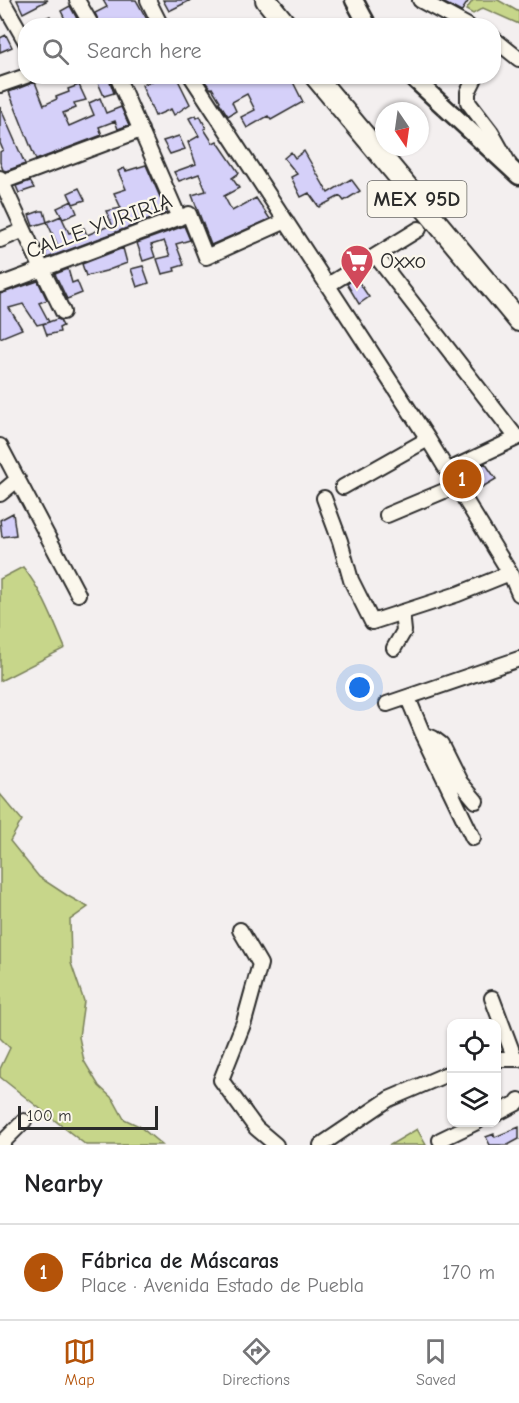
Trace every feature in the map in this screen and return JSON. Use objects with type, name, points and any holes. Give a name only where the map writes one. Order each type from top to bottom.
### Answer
[{"type":"highway","points":[[251,0],[266,18]]},
{"type":"highway","points":[[266,0],[281,18]]},
{"type":"highway","name":"MEX 95D","points":[[322,84],[519,321]]},
{"type":"highway","points":[[337,84],[375,130]]},
{"type":"highway","name":"MEX 95D","points":[[397,156],[519,302]]},
{"type":"main road","points":[[354,0],[364,18]]},
{"type":"main road","points":[[420,84],[517,174]]},
{"type":"street","points":[[2,0],[18,28]]},
{"type":"street","points":[[77,0],[87,18]]},
{"type":"street","points":[[148,0],[157,18]]},
{"type":"street","points":[[420,0],[453,18]]},
{"type":"street","points":[[501,45],[519,59]]},
{"type":"street","points":[[0,86],[18,79]]},
{"type":"street","points":[[121,84],[179,218]]},
{"type":"street","points":[[196,84],[428,439],[510,573],[519,594]]},
{"type":"street","points":[[472,84],[468,92],[468,102],[491,132],[517,174]]},
{"type":"street","points":[[63,312],[1,180],[141,130]]},
{"type":"street","name":"CALLE YURIRIA","points":[[0,285],[189,214],[206,257],[286,221]]},
{"type":"street","points":[[328,285],[419,229]]},
{"type":"street","points":[[0,240],[24,231]]},
{"type":"street","points":[[376,256],[518,437],[447,471]]},
{"type":"street","points":[[343,487],[428,439]]},
{"type":"street","points":[[0,446],[78,594]]},
{"type":"street","points":[[0,494],[18,479]]},
{"type":"street","points":[[387,514],[456,486]]},
{"type":"street","points":[[324,498],[351,580],[372,622],[458,594],[510,573]]},
{"type":"street","points":[[394,648],[404,631],[402,612]]},
{"type":"street","points":[[387,704],[519,659]]},
{"type":"street","points":[[408,698],[473,838]]},
{"type":"street","points":[[423,734],[441,744],[460,782],[476,801]]},
{"type":"street","points":[[240,930],[260,964],[244,1022],[221,1080],[256,1128],[276,1145]]},
{"type":"street","points":[[492,998],[517,1059],[501,1059]]},
{"type":"street","points":[[321,1145],[389,1098],[450,1073]]},
{"type":"street","points":[[501,1112],[518,1103]]},
{"type":"street","points":[[0,1145],[24,1121]]},
{"type":"street","points":[[440,1140],[467,1127]]},
{"type":"green space","points":[[473,0],[498,0],[519,12],[519,24],[483,8],[473,14],[466,10]]},
{"type":"green space","points":[[23,567],[41,596],[65,648],[0,681],[0,579]]},
{"type":"green space","points":[[0,794],[22,820],[10,841],[39,877],[88,907],[70,920],[71,963],[84,1001],[79,1037],[84,1061],[99,1086],[113,1099],[124,1119],[139,1126],[162,1145],[86,1145],[0,1077],[0,1069],[10,1048],[0,1038]]},
{"type":"green space","points":[[417,1129],[426,1145],[390,1145]]},
{"type":"building","points":[[17,0],[48,0],[23,13]]},
{"type":"building","points":[[103,0],[136,0],[146,18],[97,18],[95,13],[107,7]]},
{"type":"building","points":[[163,0],[191,0],[169,11]]},
{"type":"building","points":[[439,0],[469,0],[461,12]]},
{"type":"building","points":[[70,6],[77,18],[64,18],[61,11]]},
{"type":"building","points":[[6,35],[12,47],[0,52],[0,38]]},
{"type":"building","points":[[36,84],[44,105],[69,92],[68,89],[79,85],[86,100],[74,103],[76,108],[63,113],[69,126],[94,115],[89,103],[100,98],[106,113],[121,107],[129,125],[118,129],[115,121],[99,127],[102,135],[36,160],[9,92]]},
{"type":"building","points":[[99,84],[111,84],[114,93],[104,96]]},
{"type":"building","points":[[180,84],[190,104],[174,115],[171,109],[155,116],[142,85]]},
{"type":"building","points":[[207,84],[294,84],[303,102],[271,120],[268,116],[247,128],[241,117],[255,110],[247,94],[232,102],[236,111],[228,116]]},
{"type":"building","points":[[0,107],[25,164],[6,171],[3,170],[0,162],[0,152],[3,150],[0,143]]},
{"type":"building","points":[[196,115],[197,118],[200,116],[206,128],[204,129],[213,143],[217,141],[239,173],[232,178],[239,188],[224,196],[232,211],[256,198],[270,219],[211,245],[192,195],[206,191],[199,174],[179,181],[174,172],[196,164],[188,142],[199,136],[189,118]]},
{"type":"building","points":[[179,136],[185,149],[170,154],[163,141]]},
{"type":"building","points":[[304,151],[328,193],[351,179],[360,191],[344,201],[340,196],[319,207],[309,193],[301,197],[291,177],[297,174],[284,158],[291,152],[295,158]]},
{"type":"building","points":[[146,165],[167,213],[47,258],[44,252],[58,246],[47,222],[61,216],[69,233],[84,228],[87,235],[109,226],[112,224],[106,211],[121,208],[114,193],[126,189],[118,171]]},
{"type":"building","points":[[30,181],[34,188],[19,193],[16,186]]},
{"type":"building","points":[[79,188],[85,200],[73,204],[68,193]]},
{"type":"building","points":[[72,201],[77,213],[63,219],[57,208]]},
{"type":"building","points":[[44,211],[47,222],[33,226],[29,215]]},
{"type":"building","points":[[184,226],[190,240],[176,244],[184,265],[174,268],[175,271],[162,274],[157,259],[170,256],[164,241],[151,245],[155,257],[143,261],[137,243]]},
{"type":"building","points":[[123,248],[127,263],[86,276],[82,264]]},
{"type":"building","points":[[143,266],[149,283],[137,287],[131,269]]},
{"type":"building","points":[[68,269],[72,283],[77,281],[82,293],[67,299],[55,274]]},
{"type":"building","points":[[356,278],[369,297],[359,304],[347,284]]},
{"type":"building","points":[[38,281],[47,300],[39,303],[49,322],[37,325],[23,304],[9,308],[22,329],[0,338],[0,294]]},
{"type":"building","points":[[57,319],[63,326],[59,328],[60,332],[47,335],[43,324]]},
{"type":"building","points":[[485,463],[496,479],[472,493],[460,475]]},
{"type":"building","points":[[13,513],[16,535],[2,537],[0,520]]},
{"type":"building","points":[[519,1127],[519,1139],[508,1145],[490,1145],[486,1137],[494,1134],[495,1137]]},
{"type":"place","name":"Oxxo","points":[[357,290]]},
{"type":"place","name":"Fábrica de Máscaras","points":[[462,479]]}]
